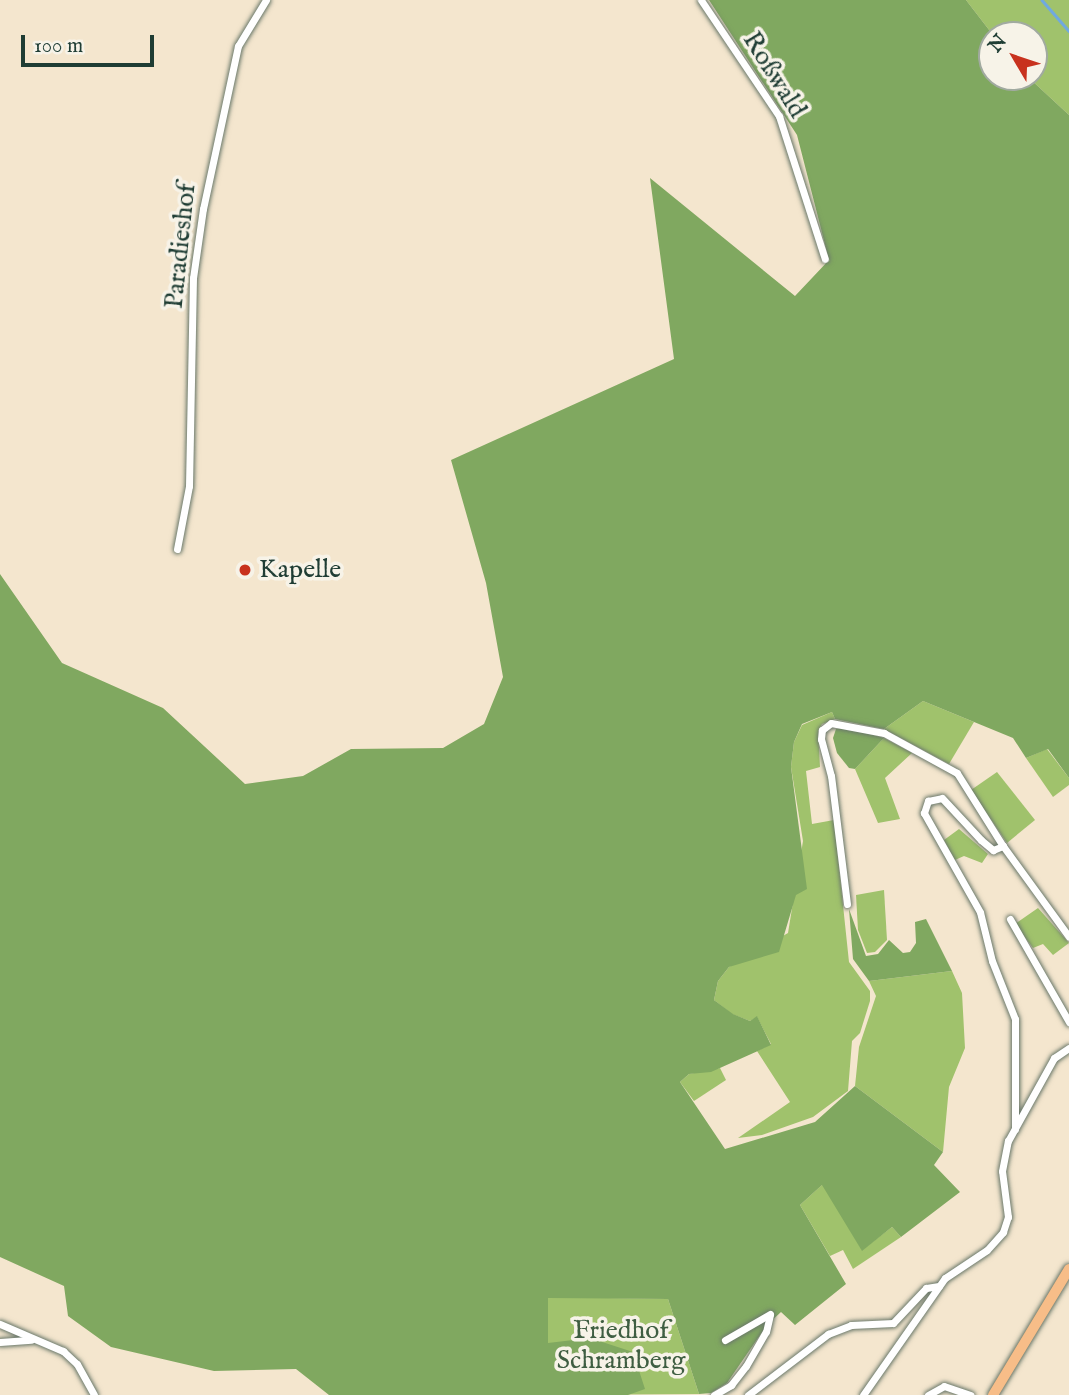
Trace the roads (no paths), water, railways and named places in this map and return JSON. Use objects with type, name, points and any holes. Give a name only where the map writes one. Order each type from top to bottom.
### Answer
[{"type":"main road","points":[[993,1395],[1069,1269]]},
{"type":"street","name":"Paradieshof","points":[[177,549],[189,486],[193,278],[203,209],[238,46],[266,0]]},
{"type":"street","name":"Roßwald","points":[[701,0],[779,116],[825,258]]},
{"type":"street","points":[[848,904],[831,776],[821,739],[822,730],[831,723],[884,733],[957,774],[1003,846],[1069,937]]},
{"type":"street","points":[[1003,846],[993,850],[942,798],[932,798],[924,807],[980,912],[992,961],[1015,1019],[1015,1129]]},
{"type":"street","points":[[1010,919],[1069,1022]]},
{"type":"street","points":[[863,1395],[939,1286],[987,1250],[1003,1232],[1008,1217],[1003,1156],[1054,1058],[1069,1048]]},
{"type":"street","points":[[748,1395],[828,1334],[851,1325],[893,1323],[926,1288],[939,1286]]},
{"type":"street","points":[[714,1395],[731,1385],[746,1366],[766,1332],[770,1314],[725,1340]]},
{"type":"street","points":[[0,1324],[31,1340],[63,1351],[77,1364],[94,1395]]},
{"type":"street","points":[[0,1342],[31,1340]]},
{"type":"street","points":[[928,1395],[944,1386],[970,1395]]},
{"type":"waterway","points":[[1042,0],[1069,31]]},
{"type":"place","name":"Kapelle","points":[[245,570]]},
{"type":"park label","name":"Friedhof Schramberg","points":[[621,1346]]}]
